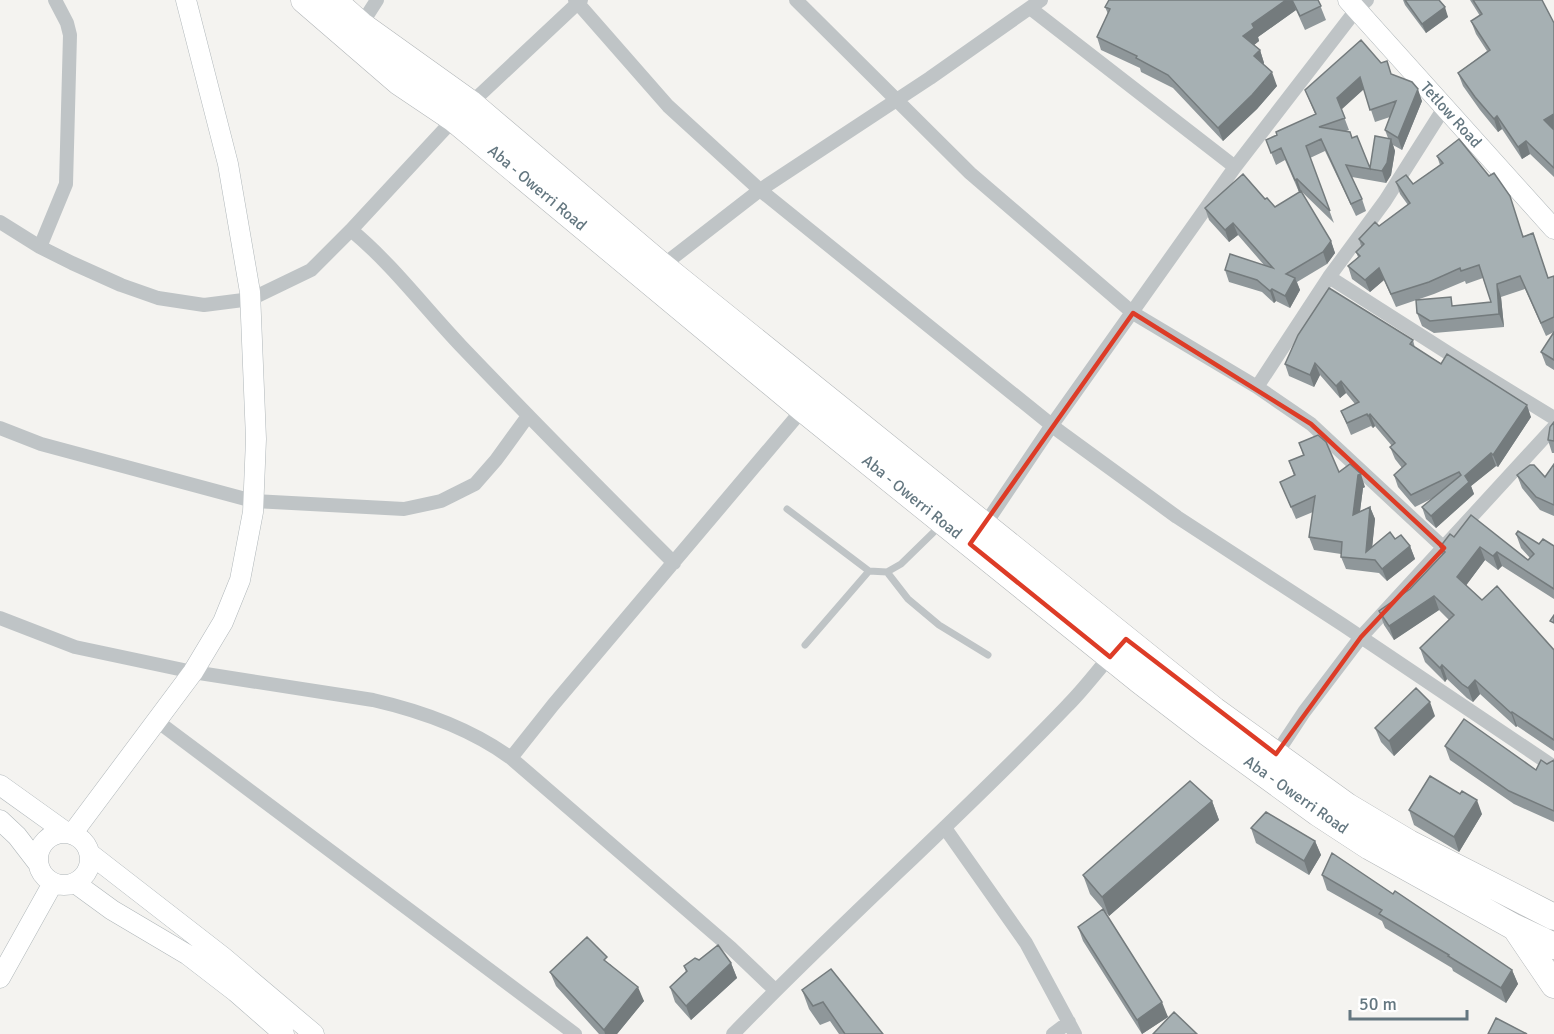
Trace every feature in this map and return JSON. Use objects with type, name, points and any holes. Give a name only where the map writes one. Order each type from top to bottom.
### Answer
[{"type":"highway","name":"Aba - Owerri Road","points":[[304,0],[399,82],[462,111],[662,266],[977,535],[1118,648],[1208,734],[1269,763],[1409,843],[1554,917]]},
{"type":"highway","name":"Aba - Owerri Road","points":[[333,0],[803,409],[943,523],[977,535]]},
{"type":"highway","name":"Aba - Owerri Road","points":[[1269,763],[1318,813],[1370,847],[1514,927],[1554,946]]},
{"type":"highway","points":[[1519,900],[1548,897],[1554,894]]},
{"type":"highway","points":[[1514,927],[1554,985]]},
{"type":"street","points":[[40,247],[66,184],[70,35],[67,23],[55,0]]},
{"type":"street","points":[[70,833],[193,672],[223,622],[240,580],[253,501],[256,438],[251,299],[228,164],[186,0]]},
{"type":"street","points":[[361,25],[377,0]]},
{"type":"street","points":[[796,0],[894,100],[970,173],[1133,313],[1257,387],[1311,424],[1444,548]]},
{"type":"street","points":[[0,222],[40,247],[121,285],[158,298],[204,305],[251,299],[311,270],[462,111],[577,1],[669,106],[760,189],[1052,425],[1177,517],[1554,767]]},
{"type":"street","points":[[977,535],[1235,167],[1357,3]]},
{"type":"street","name":"Tetlow Road","points":[[1357,3],[1444,108],[1554,229]]},
{"type":"street","points":[[662,266],[760,189],[930,78],[1035,4],[1235,167]]},
{"type":"street","points":[[1257,387],[1329,277],[1385,201],[1444,108]]},
{"type":"street","points":[[351,230],[375,250],[423,306],[528,416],[674,563]]},
{"type":"street","points":[[1329,277],[1554,418]]},
{"type":"street","points":[[511,758],[803,409]]},
{"type":"street","points":[[0,428],[40,444],[253,501],[404,509],[441,501],[475,484],[528,416]]},
{"type":"street","points":[[1269,763],[1304,711],[1361,637],[1554,427]]},
{"type":"street","points":[[0,618],[75,647],[193,672],[393,704],[442,721],[490,743],[511,758],[731,948],[775,990]]},
{"type":"street","points":[[733,1034],[775,990],[945,828],[1069,704],[1118,648]]},
{"type":"street","points":[[157,721],[575,1034]]},
{"type":"street","points":[[0,785],[83,841],[89,853],[90,862],[87,870],[75,883],[62,885],[53,883],[44,876],[37,862],[17,836],[0,820]]},
{"type":"street","points":[[945,828],[1026,943],[1072,1028],[1053,1034]]},
{"type":"street","points":[[37,862],[38,852],[47,838],[56,833],[70,833]]},
{"type":"street","points":[[89,853],[215,951],[314,1034]]},
{"type":"street","points":[[0,978],[53,883]]},
{"type":"street","points":[[75,883],[112,910],[188,955],[236,992],[284,1034]]},
{"type":"lane","points":[[787,508],[869,570],[886,572],[901,564],[943,523]]},
{"type":"lane","points":[[805,645],[869,570]]},
{"type":"lane","points":[[886,572],[909,599],[939,625],[988,655]]},
{"type":"highlighted area","points":[[1133,313],[1311,424],[1444,548],[1361,637],[1276,754],[1126,639],[1110,657],[970,544]]},
{"type":"building","points":[[1109,0],[1286,0],[1252,24],[1254,28],[1243,36],[1260,50],[1254,56],[1272,72],[1218,128],[1168,75],[1136,58],[1137,56],[1097,37],[1110,9],[1105,7]]},
{"type":"building","points":[[1292,0],[1318,0],[1321,6],[1300,16]]},
{"type":"building","points":[[1405,0],[1439,0],[1445,7],[1422,24]]},
{"type":"building","points":[[1473,0],[1542,0],[1554,23],[1554,114],[1544,120],[1554,130],[1554,168],[1526,141],[1518,147],[1497,116],[1494,119],[1458,73],[1490,50],[1471,21],[1482,14]]},
{"type":"building","points":[[1361,40],[1381,63],[1387,61],[1391,74],[1412,82],[1418,89],[1398,138],[1385,130],[1396,101],[1370,110],[1360,77],[1337,98],[1345,118],[1319,127],[1350,132],[1352,138],[1357,136],[1370,168],[1375,136],[1391,139],[1387,163],[1382,171],[1346,165],[1362,199],[1351,204],[1321,139],[1306,146],[1330,211],[1297,179],[1295,180],[1281,148],[1271,153],[1266,140],[1277,135],[1276,132],[1316,114],[1305,90]]},
{"type":"building","points":[[1459,139],[1489,176],[1494,173],[1510,196],[1523,237],[1533,233],[1548,278],[1554,276],[1554,317],[1541,323],[1520,276],[1497,284],[1499,314],[1430,321],[1417,313],[1416,300],[1451,297],[1452,306],[1491,302],[1479,265],[1461,271],[1460,268],[1429,282],[1391,294],[1379,268],[1365,280],[1348,266],[1360,256],[1356,252],[1364,244],[1359,239],[1375,222],[1379,226],[1410,203],[1396,182],[1406,175],[1413,184],[1443,163],[1437,156]]},
{"type":"building","points":[[1243,174],[1275,207],[1301,191],[1331,241],[1323,252],[1286,274],[1295,278],[1285,296],[1272,289],[1270,291],[1257,280],[1225,270],[1230,254],[1273,268],[1233,223],[1225,230],[1205,208]]},
{"type":"building","points":[[1329,288],[1413,340],[1410,344],[1441,364],[1447,354],[1527,405],[1493,455],[1491,453],[1465,476],[1469,482],[1431,516],[1422,507],[1461,475],[1459,472],[1411,495],[1394,475],[1406,464],[1390,447],[1395,443],[1370,414],[1347,423],[1341,411],[1359,402],[1341,381],[1336,386],[1315,363],[1310,375],[1285,364],[1298,335]]},
{"type":"building","points":[[1554,332],[1554,360],[1541,352]]},
{"type":"building","points":[[1554,422],[1554,441],[1548,440],[1550,427]]},
{"type":"building","points":[[1318,435],[1326,442],[1339,472],[1350,464],[1361,474],[1358,475],[1353,515],[1370,507],[1366,552],[1390,532],[1395,539],[1401,535],[1410,546],[1382,569],[1375,560],[1341,557],[1342,542],[1309,537],[1315,496],[1291,507],[1280,482],[1295,475],[1289,461],[1304,455],[1299,443]]},
{"type":"building","points":[[1554,464],[1554,505],[1536,497],[1517,475],[1530,465],[1534,465],[1545,477]]},
{"type":"building","points":[[1471,515],[1528,560],[1534,554],[1516,534],[1518,531],[1539,544],[1543,539],[1554,546],[1554,589],[1497,552],[1493,556],[1480,547],[1457,577],[1482,600],[1497,586],[1554,650],[1554,740],[1511,713],[1475,680],[1468,688],[1462,684],[1442,665],[1440,668],[1420,648],[1454,615],[1434,596],[1389,626],[1379,611],[1410,589],[1445,552],[1440,547],[1450,534],[1454,537]]},
{"type":"building","points":[[1416,688],[1430,702],[1389,741],[1375,728]]},
{"type":"building","points":[[1464,719],[1536,770],[1541,760],[1547,764],[1554,760],[1554,811],[1509,791],[1445,746]]},
{"type":"building","points":[[1430,776],[1460,794],[1462,791],[1477,800],[1454,837],[1409,810]]},
{"type":"building","points":[[1190,781],[1212,801],[1102,897],[1083,875]]},
{"type":"building","points":[[1266,812],[1315,841],[1304,861],[1251,828]]},
{"type":"building","points":[[1332,853],[1393,894],[1395,891],[1512,970],[1501,988],[1379,914],[1382,910],[1322,875]]},
{"type":"building","points":[[1103,909],[1162,1002],[1137,1020],[1078,927]]},
{"type":"building","points":[[587,937],[607,957],[604,960],[638,987],[604,1030],[550,972]]},
{"type":"building","points":[[718,945],[731,963],[686,1006],[670,987],[687,971],[684,966],[695,958],[699,960]]},
{"type":"building","points":[[831,969],[883,1034],[845,1034],[823,1002],[813,1006],[802,990]]},
{"type":"building","points":[[1174,1012],[1197,1034],[1153,1034]]},
{"type":"building","points":[[1496,1018],[1527,1034],[1488,1034]]}]
